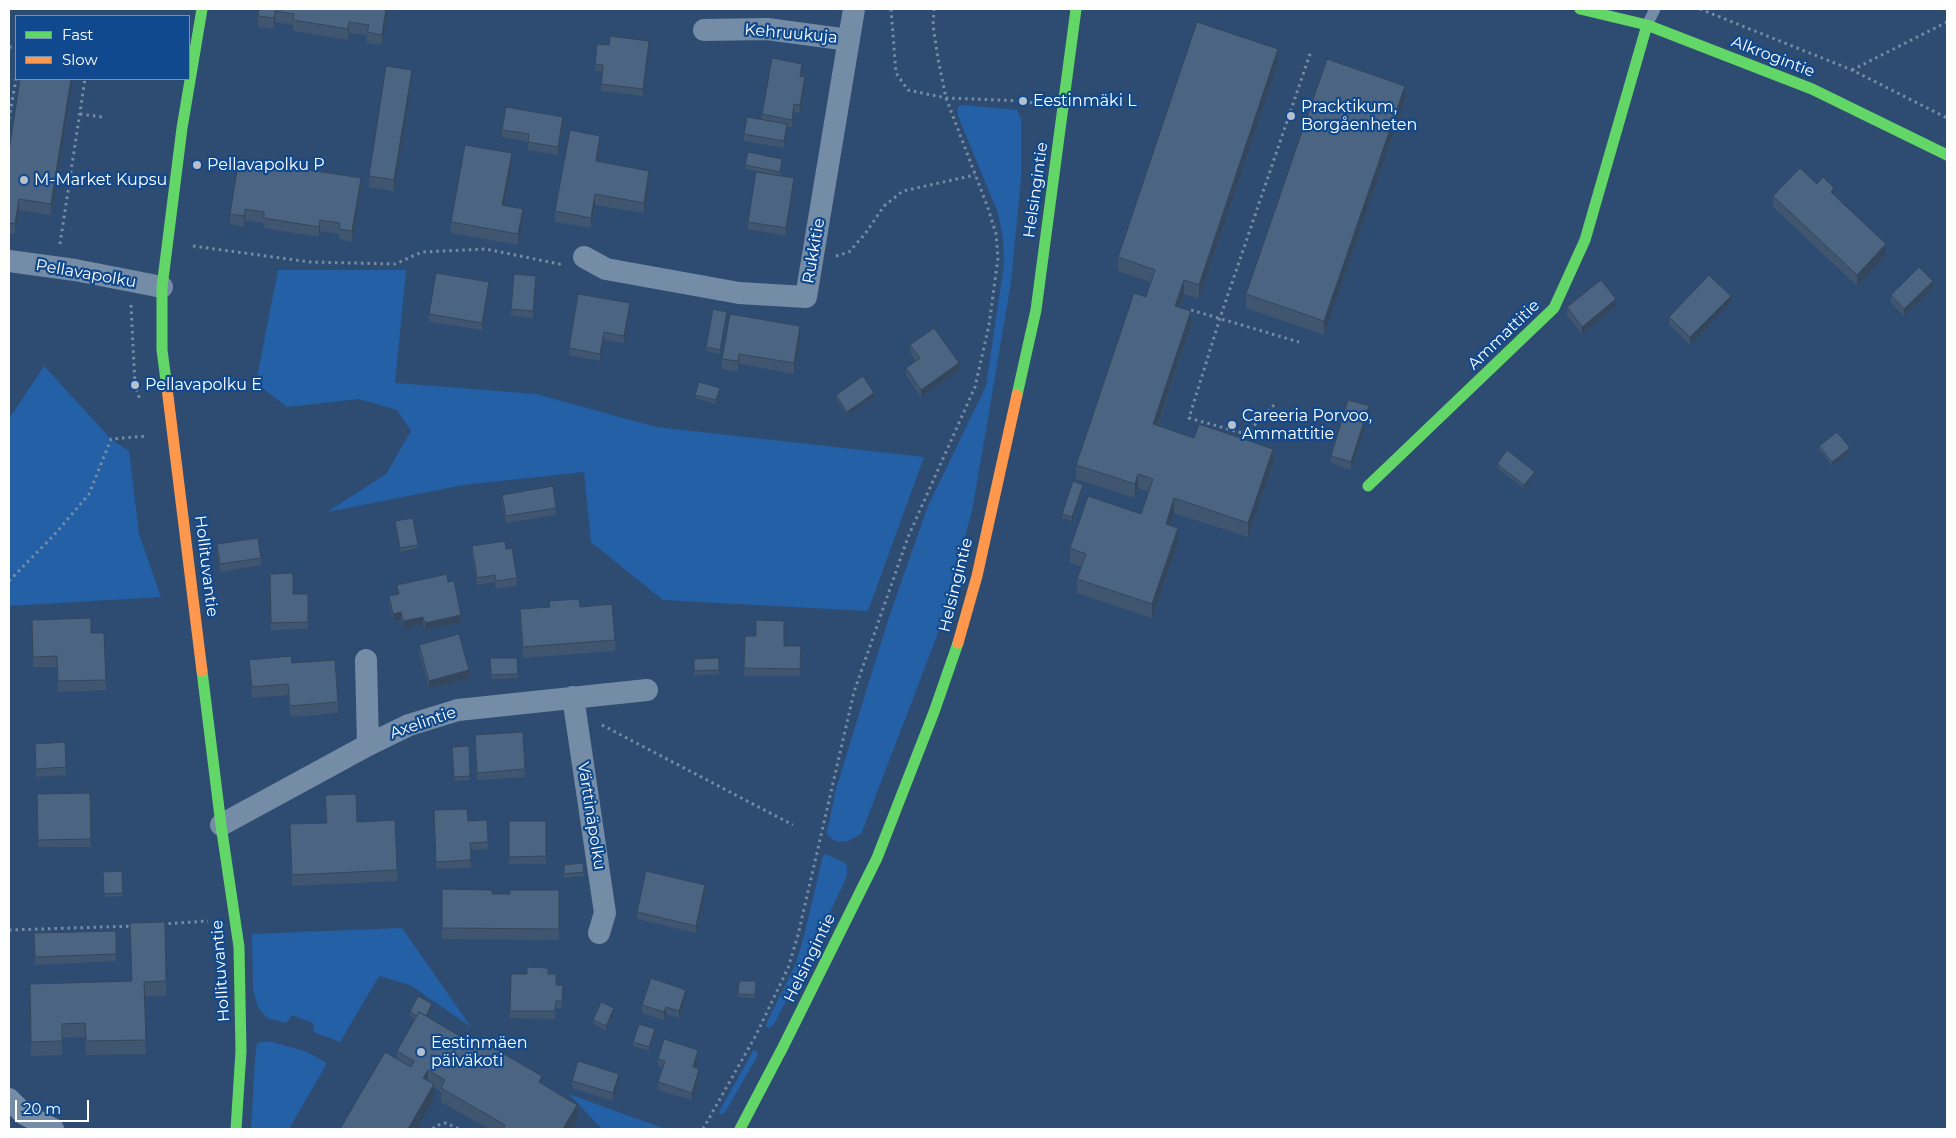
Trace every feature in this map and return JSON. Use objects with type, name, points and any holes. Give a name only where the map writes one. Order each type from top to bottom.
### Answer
[{"type":"street","name":"Hollituvantie","points":[[202,9],[182,128],[162,287],[162,350],[221,825],[239,947],[242,1051],[236,1129]]},
{"type":"street","name":"Rukkitie","points":[[584,256],[606,269],[740,294],[806,297],[854,9]]},
{"type":"street","name":"Helsingintie","points":[[740,1129],[784,1047],[877,858],[958,645],[976,576],[1036,310],[1076,9]]},
{"type":"street","name":"Alkrogintie","points":[[1580,9],[1647,26],[1812,90],[1947,155]]},
{"type":"street","name":"Ammattitie","points":[[1368,486],[1554,308],[1585,240],[1647,26]]},
{"type":"street","name":"Kehruukuja","points":[[704,30],[767,29],[849,40]]},
{"type":"street","name":"Pellavapolku","points":[[9,261],[75,270],[162,287]]},
{"type":"street","points":[[366,660],[368,745]]},
{"type":"street","name":"Axelintie","points":[[221,825],[368,745],[409,725],[458,710],[647,690]]},
{"type":"street","name":"Värttinäpolku","points":[[573,697],[605,913],[599,933]]},
{"type":"street","points":[[9,1099],[24,1114],[53,1129]]},
{"type":"lane","points":[[1647,26],[1655,9]]},
{"type":"path","points":[[891,9],[896,73],[908,90],[946,98],[1023,101],[1063,108]]},
{"type":"path","points":[[703,1129],[756,1035],[788,968],[798,935],[854,692],[908,537],[975,387],[989,325],[998,258],[996,234],[946,98],[933,25],[934,9]]},
{"type":"path","points":[[1700,9],[1852,70],[1947,118]]},
{"type":"path","points":[[1852,70],[1947,22]]},
{"type":"path","points":[[1274,405],[1246,434],[1190,418],[1220,318],[1311,51]]},
{"type":"path","points":[[9,119],[16,80]]},
{"type":"path","points":[[59,248],[84,80]]},
{"type":"path","points":[[80,114],[102,117]]},
{"type":"path","points":[[813,261],[828,259],[849,252],[865,234],[884,206],[903,191],[975,175]]},
{"type":"path","points":[[185,245],[310,262],[395,264],[422,252],[465,249],[486,249],[559,264],[584,256]]},
{"type":"path","points":[[1191,310],[1299,342]]},
{"type":"path","points":[[9,581],[55,534],[89,494],[111,439],[150,436]]},
{"type":"path","points":[[576,723],[600,724],[793,825]]},
{"type":"path","points":[[155,925],[214,921]]},
{"type":"path","points":[[9,930],[136,926]]},
{"type":"path","points":[[433,1129],[435,1126],[446,1123],[460,1129]]},
{"type":"shaded area","points":[[962,105],[1017,110],[1021,119],[1021,178],[1011,282],[987,424],[972,511],[937,636],[861,834],[848,841],[837,842],[828,836],[827,832],[836,789],[889,617],[928,506],[986,386],[1004,265],[1003,239],[998,213],[958,116],[958,107]]},
{"type":"shaded area","points":[[278,270],[406,270],[395,383],[536,394],[656,427],[924,457],[868,611],[663,600],[591,542],[584,472],[463,485],[327,512],[386,474],[411,431],[397,410],[359,399],[287,407],[256,383]]},
{"type":"shaded area","points":[[44,366],[111,439],[129,451],[139,534],[161,597],[9,606],[9,419]]},
{"type":"shaded area","points":[[826,854],[847,866],[844,883],[774,1024],[769,1028],[766,1027],[795,966],[823,856]]},
{"type":"shaded area","points":[[402,928],[471,1027],[410,985],[379,976],[340,1042],[314,1032],[313,1023],[292,1015],[286,1023],[267,1018],[258,1007],[253,990],[252,934]]},
{"type":"shaded area","points":[[273,1042],[307,1052],[327,1063],[289,1129],[251,1129],[255,1059],[257,1044]]},
{"type":"shaded area","points":[[756,1050],[758,1055],[724,1114],[720,1114],[719,1112],[753,1051]]},
{"type":"shaded area","points":[[569,1094],[665,1129],[602,1129]]},
{"type":"building","points":[[259,9],[386,9],[382,35],[367,32],[369,25],[349,22],[348,29],[293,20],[294,14],[275,11],[274,18],[258,16]]},
{"type":"building","points":[[1197,22],[1278,49],[1199,285],[1184,280],[1175,306],[1191,311],[1153,424],[1194,438],[1199,424],[1273,449],[1248,523],[1174,498],[1166,524],[1178,528],[1152,604],[1077,579],[1086,554],[1070,548],[1088,496],[1141,514],[1153,479],[1138,474],[1135,484],[1076,465],[1134,293],[1146,297],[1155,270],[1118,257]]},
{"type":"building","points":[[610,36],[649,41],[643,89],[601,84],[603,65],[595,64],[597,44],[609,45]]},
{"type":"building","points":[[772,58],[802,64],[800,76],[805,77],[800,105],[794,104],[792,120],[762,114]]},
{"type":"building","points":[[1327,59],[1405,86],[1324,321],[1246,294]]},
{"type":"building","points":[[386,66],[412,70],[394,180],[369,176]]},
{"type":"building","points":[[20,80],[71,80],[51,204],[19,199],[15,224],[9,223],[9,151]]},
{"type":"building","points":[[506,107],[563,117],[558,147],[528,142],[529,134],[502,130]]},
{"type":"building","points":[[747,117],[787,124],[784,141],[744,134]]},
{"type":"building","points":[[570,130],[600,136],[596,161],[649,171],[644,203],[595,194],[591,218],[555,211]]},
{"type":"building","points":[[465,145],[512,153],[502,205],[523,209],[518,234],[451,222]]},
{"type":"building","points":[[748,152],[782,159],[780,172],[745,165]]},
{"type":"building","points":[[239,159],[361,178],[352,231],[339,229],[340,223],[320,220],[319,227],[264,218],[264,212],[245,209],[244,216],[230,214]]},
{"type":"building","points":[[1800,168],[1817,184],[1823,177],[1834,188],[1831,192],[1886,244],[1857,275],[1773,196]]},
{"type":"building","points":[[756,172],[794,178],[786,228],[748,222]]},
{"type":"building","points":[[1919,267],[1933,281],[1904,309],[1891,295]]},
{"type":"building","points":[[436,273],[489,282],[482,323],[429,314]]},
{"type":"building","points":[[514,274],[536,276],[533,311],[511,309]]},
{"type":"building","points":[[1709,275],[1731,296],[1690,337],[1669,317]]},
{"type":"building","points":[[1601,280],[1616,299],[1582,327],[1567,307]]},
{"type":"building","points":[[578,294],[630,303],[624,336],[604,332],[600,354],[569,348]]},
{"type":"building","points":[[713,309],[727,312],[720,350],[706,347]]},
{"type":"building","points":[[730,314],[800,326],[794,363],[739,354],[738,361],[722,359]]},
{"type":"building","points":[[934,328],[959,363],[921,390],[906,368],[920,358],[910,345]]},
{"type":"building","points":[[863,376],[874,393],[847,412],[836,395]]},
{"type":"building","points":[[699,382],[720,388],[716,400],[695,395]]},
{"type":"building","points":[[1348,400],[1369,406],[1351,462],[1331,456]]},
{"type":"building","points":[[1837,432],[1850,448],[1832,462],[1819,446]]},
{"type":"building","points":[[1507,450],[1535,472],[1524,485],[1497,464]]},
{"type":"building","points":[[1073,481],[1083,485],[1072,517],[1062,514]]},
{"type":"building","points":[[553,486],[556,508],[506,516],[502,495]]},
{"type":"building","points":[[413,518],[418,545],[400,548],[395,521]]},
{"type":"building","points":[[258,538],[261,558],[220,564],[217,544]]},
{"type":"building","points":[[505,541],[506,549],[512,548],[517,578],[496,581],[495,575],[477,578],[472,546]]},
{"type":"building","points":[[293,573],[293,594],[308,594],[308,622],[271,623],[270,574]]},
{"type":"building","points":[[447,574],[448,582],[454,581],[461,615],[425,623],[423,617],[403,621],[401,612],[393,614],[389,596],[399,594],[397,585]]},
{"type":"building","points":[[579,599],[580,607],[612,604],[615,640],[523,647],[520,609],[550,607],[549,601]]},
{"type":"building","points":[[91,618],[91,633],[104,633],[106,680],[58,681],[57,656],[33,657],[32,620]]},
{"type":"building","points":[[756,620],[784,621],[784,646],[801,646],[800,669],[744,668],[745,636],[756,636]]},
{"type":"building","points":[[459,634],[469,670],[429,681],[419,645]]},
{"type":"building","points":[[291,656],[292,663],[335,660],[338,702],[290,706],[288,684],[252,687],[249,660]]},
{"type":"building","points":[[490,658],[517,658],[518,674],[491,675]]},
{"type":"building","points":[[719,658],[719,670],[694,671],[694,659]]},
{"type":"building","points":[[523,732],[525,769],[477,773],[475,735]]},
{"type":"building","points":[[65,742],[66,767],[36,769],[35,744]]},
{"type":"building","points":[[469,746],[470,776],[454,777],[452,747]]},
{"type":"building","points":[[90,793],[91,839],[38,840],[37,794]]},
{"type":"building","points":[[356,794],[357,822],[395,820],[397,870],[292,875],[290,824],[327,823],[325,795]]},
{"type":"building","points":[[467,809],[468,821],[487,820],[488,842],[470,843],[471,860],[436,862],[434,810]]},
{"type":"building","points":[[509,821],[546,821],[546,856],[509,857]]},
{"type":"building","points":[[583,863],[584,872],[564,874],[564,865]]},
{"type":"building","points":[[122,871],[123,893],[104,894],[103,872]]},
{"type":"building","points":[[646,871],[705,885],[696,926],[637,912]]},
{"type":"building","points":[[442,889],[492,890],[492,894],[510,894],[510,890],[559,890],[559,929],[442,928]]},
{"type":"building","points":[[165,922],[166,981],[144,982],[146,1040],[86,1041],[85,1023],[62,1024],[62,1041],[31,1042],[30,984],[132,981],[130,923]]},
{"type":"building","points":[[116,931],[116,954],[35,957],[34,933]]},
{"type":"building","points":[[527,967],[548,968],[548,974],[556,974],[556,985],[563,985],[562,1001],[556,1001],[555,1011],[510,1011],[511,974],[527,974]]},
{"type":"building","points":[[651,978],[686,990],[679,1011],[666,1007],[664,1012],[642,1005]]},
{"type":"building","points":[[739,981],[756,981],[755,995],[738,994]]},
{"type":"building","points":[[418,996],[432,1004],[426,1016],[419,1012],[417,1016],[410,1012]]},
{"type":"building","points":[[601,1002],[614,1008],[606,1026],[593,1020]]},
{"type":"building","points":[[419,1012],[480,1048],[483,1042],[542,1076],[539,1082],[577,1105],[563,1129],[503,1129],[505,1125],[441,1088],[445,1080],[428,1070],[423,1078],[434,1084],[408,1129],[340,1129],[385,1052],[411,1067],[414,1061],[397,1051]]},
{"type":"building","points":[[639,1024],[655,1029],[649,1047],[633,1042]]},
{"type":"building","points":[[664,1039],[698,1050],[693,1067],[699,1069],[692,1093],[658,1082],[665,1061],[658,1059]]},
{"type":"building","points":[[578,1061],[619,1074],[613,1093],[572,1081]]},
{"type":"traffic: fast","points":[[167,388],[162,350],[162,287],[182,128],[202,9]]},
{"type":"traffic: fast","points":[[1017,395],[1036,310],[1076,9]]},
{"type":"traffic: fast","points":[[1580,9],[1647,25],[1812,89],[1947,155]]},
{"type":"traffic: fast","points":[[1368,486],[1554,308],[1585,240],[1647,25]]},
{"type":"traffic: fast","points":[[740,1129],[877,858],[934,712],[958,643]]},
{"type":"traffic: fast","points":[[202,671],[221,825],[239,947],[241,1051],[236,1129]]},
{"type":"traffic: slow","points":[[167,388],[202,671]]},
{"type":"traffic: slow","points":[[958,643],[977,576],[1017,395]]},
{"type":"place","name":"Eestinmäki L","points":[[1023,101]]},
{"type":"place","name":"Pracktikum, Borgåenheten","points":[[1291,116]]},
{"type":"place","name":"Pellavapolku P","points":[[197,165]]},
{"type":"place","name":"M-Market Kupsu","points":[[24,180]]},
{"type":"place","name":"Pellavapolku E","points":[[135,385]]},
{"type":"place","name":"Careeria Porvoo, Ammattitie","points":[[1232,425]]},
{"type":"place","name":"Eestinmäen päiväkoti","points":[[421,1052]]}]
